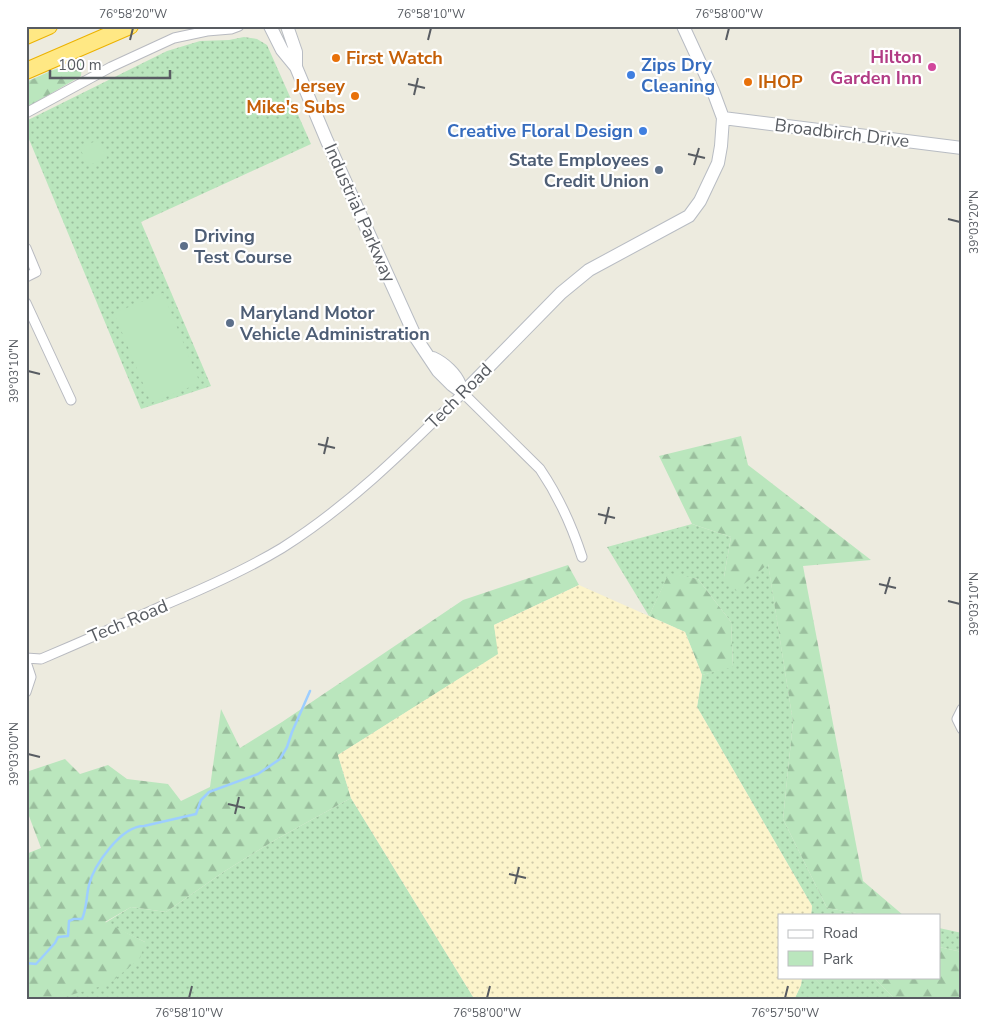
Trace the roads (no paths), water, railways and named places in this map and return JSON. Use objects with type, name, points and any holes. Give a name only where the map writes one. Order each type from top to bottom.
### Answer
[{"type":"highway","points":[[26,36],[48,26]]},
{"type":"highway","points":[[26,71],[130,26]]},
{"type":"street","points":[[26,113],[112,67],[174,38],[239,26]]},
{"type":"street","name":"Industrial Parkway","points":[[270,26],[282,50],[296,67],[416,338],[428,356],[438,360],[448,368],[458,379],[462,392],[540,470],[564,508],[582,558]]},
{"type":"street","name":"Industrial Parkway","points":[[287,26],[296,52],[296,67]]},
{"type":"street","name":"Tech Road","points":[[26,658],[41,659],[225,579],[281,548],[330,514],[373,480],[406,450],[561,293],[589,270],[689,216],[706,191],[718,163],[722,118],[713,91],[683,26]]},
{"type":"street","name":"Broadbirch Drive","points":[[722,118],[962,148]]},
{"type":"street","points":[[26,248],[36,272],[26,278]]},
{"type":"street","points":[[26,303],[71,400]]},
{"type":"street","points":[[26,692],[31,677],[41,659]]},
{"type":"street","points":[[26,662],[31,677]]},
{"type":"street","points":[[962,709],[957,719],[962,730]]},
{"type":"waterway","points":[[26,963],[36,964],[58,937],[68,936],[69,921],[82,919],[89,885],[96,867],[110,848],[126,832],[135,828],[196,814],[201,800],[209,792],[258,774],[280,759],[287,747],[310,691]]},
{"type":"place","name":"First Watch","points":[[336,58]]},
{"type":"place","name":"Hilton Garden Inn","points":[[932,67]]},
{"type":"place","name":"Zips Dry Cleaning","points":[[631,75]]},
{"type":"place","name":"IHOP","points":[[748,82]]},
{"type":"place","name":"Jersey Mike's Subs","points":[[355,96]]},
{"type":"place","name":"Creative Floral Design","points":[[643,131]]},
{"type":"place","name":"State Employees Credit Union","points":[[659,170]]},
{"type":"place","name":"Driving Test Course","points":[[184,246]]},
{"type":"place","name":"Maryland Motor Vehicle Administration","points":[[230,323]]}]
